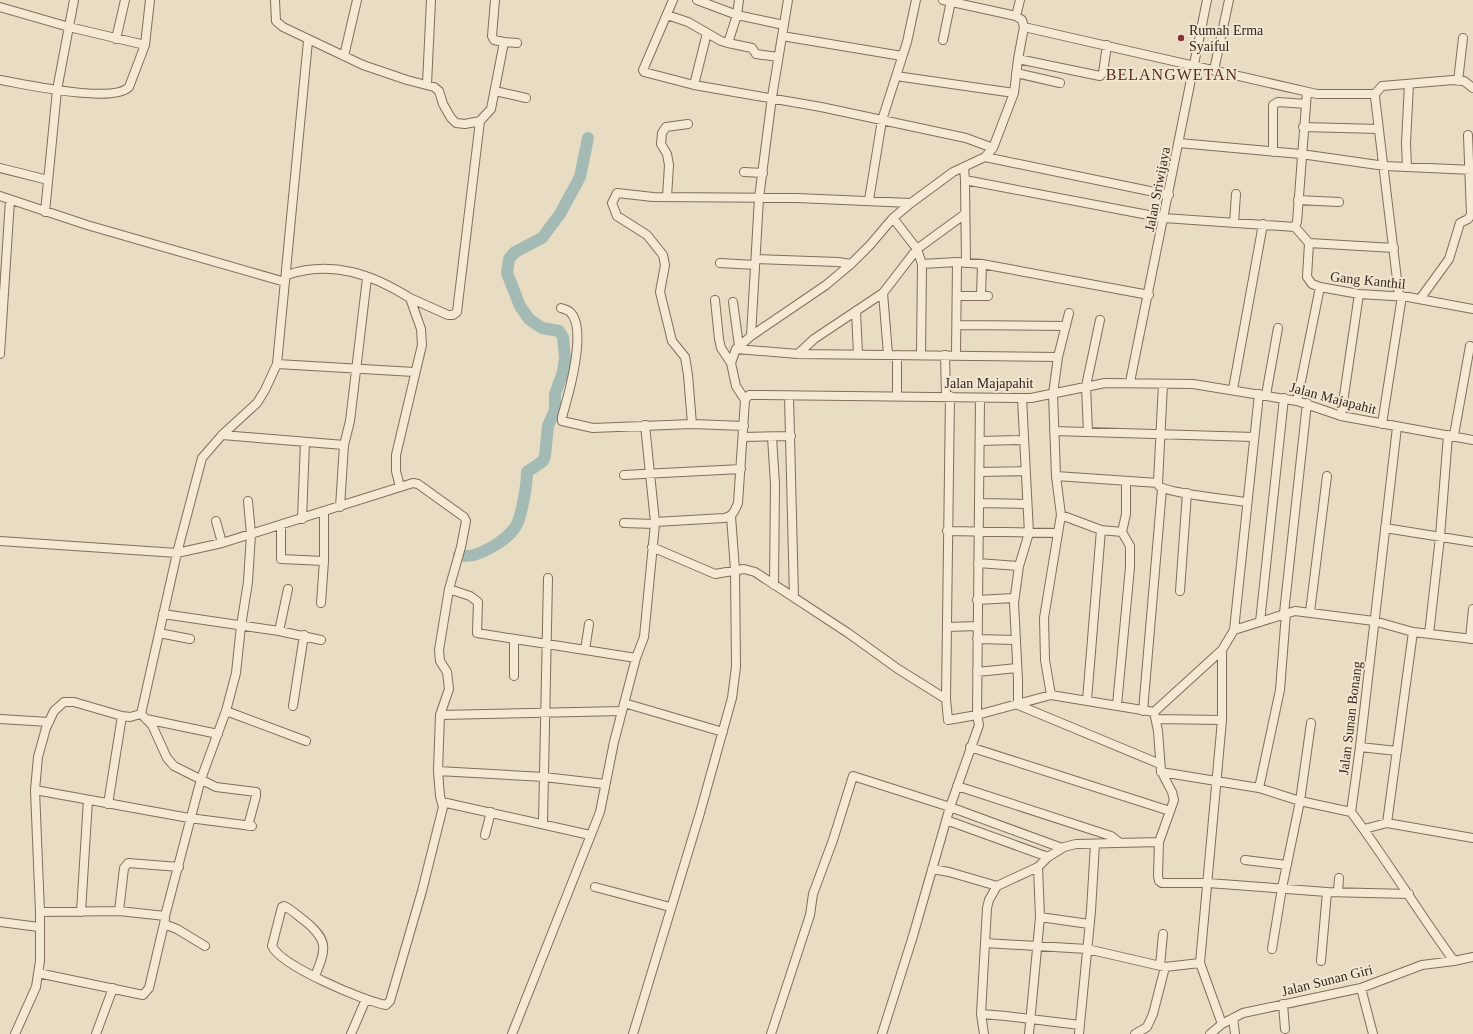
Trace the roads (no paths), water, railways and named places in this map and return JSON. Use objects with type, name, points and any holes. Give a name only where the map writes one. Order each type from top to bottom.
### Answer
[{"type":"street","points":[[45,212],[57,90],[74,0]]},
{"type":"street","points":[[116,39],[124,0]]},
{"type":"street","points":[[0,80],[57,90],[106,94],[125,90],[129,87],[145,45],[150,0]]},
{"type":"street","points":[[275,0],[275,16],[277,24],[308,41],[344,56],[407,80],[427,84],[439,91],[443,104],[454,121],[465,124],[480,121]]},
{"type":"street","points":[[344,56],[357,0]]},
{"type":"street","points":[[427,84],[431,0]]},
{"type":"street","points":[[495,0],[492,36],[494,40],[517,43]]},
{"type":"street","points":[[673,0],[643,70],[644,72],[694,85],[772,97],[966,138],[992,148]]},
{"type":"street","points":[[696,0],[737,15],[784,25]]},
{"type":"street","points":[[728,43],[737,15],[739,0]]},
{"type":"street","points":[[751,336],[759,198],[772,97],[788,0]]},
{"type":"street","points":[[869,200],[882,120],[902,56],[916,0]]},
{"type":"street","points":[[1016,16],[1020,0]]},
{"type":"street","name":"Jalan Sriwijaya","points":[[1130,382],[1149,295],[1193,66],[1208,0]]},
{"type":"street","points":[[1214,70],[1229,0]]},
{"type":"street","points":[[633,1034],[732,698],[736,667],[735,570],[731,516],[738,503],[745,400],[736,386],[731,357],[737,347],[751,336],[826,285],[851,264],[870,245],[892,218],[953,172],[985,157],[992,148],[1014,93],[1024,27],[1022,20],[1016,16],[968,2],[948,1],[943,40]]},
{"type":"street","points":[[0,7],[69,27],[145,45]]},
{"type":"street","points":[[667,15],[688,22],[728,43],[752,48],[756,54],[778,57]]},
{"type":"street","points":[[1024,27],[1214,70],[1260,83],[1317,94],[1374,95],[1382,86],[1458,81],[1464,81],[1473,88]]},
{"type":"street","points":[[694,85],[707,33]]},
{"type":"street","points":[[782,36],[902,56]]},
{"type":"street","points":[[1458,81],[1463,38]]},
{"type":"street","points":[[144,717],[163,614],[177,553],[202,458],[222,435],[256,403],[265,390],[277,364],[308,41]]},
{"type":"street","points":[[0,196],[45,212],[286,278],[304,270],[336,268],[345,269],[388,286],[410,298],[448,315],[453,315],[458,312],[480,121],[491,109],[504,42]]},
{"type":"street","points":[[1018,59],[1100,76],[1103,73],[1107,45]]},
{"type":"street","points":[[1016,73],[1060,83]]},
{"type":"street","points":[[896,76],[1014,93]]},
{"type":"street","points":[[1407,167],[1406,143],[1409,84]]},
{"type":"street","points":[[495,91],[526,98]]},
{"type":"street","points":[[1295,227],[1307,92]]},
{"type":"street","points":[[1374,95],[1385,166],[1401,296],[1382,424]]},
{"type":"street","points":[[1273,152],[1273,105],[1278,102],[1306,104]]},
{"type":"street","points":[[667,197],[669,165],[667,154],[660,144],[662,133],[666,127],[688,124]]},
{"type":"street","points":[[1304,127],[1379,129]]},
{"type":"street","points":[[1420,299],[1449,259],[1460,223],[1468,219],[1471,215],[1471,170],[1468,135]]},
{"type":"street","points":[[1179,143],[1301,154],[1385,166],[1471,170]]},
{"type":"street","points":[[985,157],[1169,194]]},
{"type":"street","points":[[964,167],[966,263]]},
{"type":"street","points":[[0,168],[48,180]]},
{"type":"street","points":[[744,172],[763,173]]},
{"type":"street","points":[[965,180],[1164,218],[1295,227],[1309,243],[1394,248]]},
{"type":"street","points":[[692,424],[685,356],[672,341],[660,292],[665,265],[663,255],[647,235],[617,216],[612,203],[617,193],[622,192],[653,197],[869,200],[911,203]]},
{"type":"street","points":[[1234,223],[1236,194]]},
{"type":"street","points":[[0,354],[10,200]]},
{"type":"street","points":[[1298,200],[1339,202]]},
{"type":"street","points":[[798,354],[814,339],[883,293],[917,249],[965,214]]},
{"type":"street","points":[[892,218],[917,249],[922,264],[921,355]]},
{"type":"street","points":[[1233,389],[1263,224]]},
{"type":"street","name":"Gang Kanthil","points":[[1309,243],[1307,277],[1312,284],[1320,287],[1359,294],[1401,296],[1464,309],[1473,309]]},
{"type":"street","points":[[720,263],[838,262],[851,264]]},
{"type":"street","points":[[922,264],[957,262],[982,264],[1149,295]]},
{"type":"street","points":[[956,354],[957,262]]},
{"type":"street","points":[[956,296],[984,296],[982,264]]},
{"type":"street","points":[[340,506],[344,445],[350,421],[367,278]]},
{"type":"street","points":[[1297,401],[1320,287]]},
{"type":"street","points":[[883,293],[888,354]]},
{"type":"street","points":[[1341,416],[1359,294]]},
{"type":"street","points":[[400,487],[396,471],[396,455],[414,372],[422,345],[422,337],[410,298]]},
{"type":"street","points":[[715,300],[721,348],[731,363]]},
{"type":"street","points":[[733,302],[737,347]]},
{"type":"street","points":[[561,308],[568,310],[573,316],[576,348],[574,372],[562,421],[593,428],[692,424],[744,426]]},
{"type":"street","points":[[856,311],[858,354]]},
{"type":"street","points":[[1051,695],[1045,660],[1044,618],[1061,515],[1056,476],[1053,394],[1058,357],[1069,313]]},
{"type":"street","points":[[1088,432],[1086,386],[1100,320]]},
{"type":"street","points":[[956,325],[1066,326]]},
{"type":"street","points":[[1155,715],[1222,650],[1234,630],[1254,437],[1262,395],[1278,328]]},
{"type":"street","points":[[1429,634],[1451,435],[1470,346]]},
{"type":"street","points":[[737,347],[798,354],[956,354],[1058,357]]},
{"type":"street","points":[[897,355],[897,396]]},
{"type":"street","points":[[945,355],[948,396],[946,699],[948,720],[977,715],[1051,695],[1117,704],[1155,715],[1222,720]]},
{"type":"street","points":[[277,364],[414,372]]},
{"type":"street","name":"Jalan Majapahit","points":[[745,400],[749,395],[1022,398],[1053,394],[1086,386],[1130,382],[1193,384],[1284,398],[1307,403],[1341,416],[1473,440]]},
{"type":"street","points":[[1143,711],[1160,486],[1160,433],[1163,384]]},
{"type":"street","points":[[789,396],[794,597]]},
{"type":"street","points":[[882,1034],[950,807],[979,725],[977,715],[977,600],[980,398]]},
{"type":"street","points":[[1018,704],[1014,598],[1019,566],[1028,533],[1022,398]]},
{"type":"street","points":[[1260,622],[1284,398]]},
{"type":"street","points":[[1259,788],[1280,690],[1285,613],[1307,403]]},
{"type":"street","points":[[512,1034],[600,812],[623,707],[645,631],[655,523],[645,425]]},
{"type":"street","name":"Jalan Sunan Bonang","points":[[1351,812],[1360,747],[1397,427]]},
{"type":"street","points":[[1054,431],[1254,437]]},
{"type":"street","points":[[222,435],[344,445]]},
{"type":"street","points":[[743,437],[791,436]]},
{"type":"street","points":[[772,437],[775,484],[774,585]]},
{"type":"street","points":[[980,441],[1023,440]]},
{"type":"street","points":[[302,519],[305,442]]},
{"type":"street","points":[[624,475],[741,469]]},
{"type":"street","points":[[980,472],[1025,470]]},
{"type":"street","points":[[1056,476],[1160,486],[1187,493],[1247,502]]},
{"type":"street","points":[[1310,612],[1327,476]]},
{"type":"street","points":[[1117,704],[1130,550],[1122,532],[1126,514],[1126,482]]},
{"type":"street","points":[[0,541],[177,553],[222,543],[324,513],[340,506],[400,487],[418,484],[461,513],[466,521],[461,547],[449,589],[439,650],[440,661],[447,672],[449,689],[440,715],[438,771],[440,796],[443,807],[436,840],[390,1002],[384,1005],[366,999],[315,976],[294,966],[273,948],[272,943],[282,907],[284,906],[313,928],[322,938],[322,958],[315,976]]},
{"type":"street","points":[[1180,591],[1187,493]]},
{"type":"street","points":[[38,974],[113,988],[141,995],[148,992],[179,867],[189,818],[200,779],[226,711],[236,673],[248,582],[251,534],[248,501]]},
{"type":"street","points":[[979,503],[1026,504]]},
{"type":"street","points":[[321,603],[324,561],[324,513]]},
{"type":"street","points":[[1061,515],[1101,530],[1122,532]]},
{"type":"street","points":[[624,523],[655,523],[724,518],[731,516]]},
{"type":"street","points":[[216,521],[222,543]]},
{"type":"street","points":[[281,525],[281,559],[324,561]]},
{"type":"street","points":[[1385,528],[1473,542]]},
{"type":"street","points":[[1087,700],[1101,530]]},
{"type":"street","points":[[947,531],[1058,533]]},
{"type":"street","points":[[652,547],[716,574],[744,569],[755,572],[848,633],[898,669],[946,699]]},
{"type":"street","points":[[978,563],[1019,566]]},
{"type":"street","points":[[543,823],[548,578]]},
{"type":"street","points":[[279,631],[288,589]]},
{"type":"street","points":[[449,589],[470,596],[478,602],[477,634],[636,658]]},
{"type":"street","points":[[977,600],[1014,598]]},
{"type":"street","points":[[1234,630],[1285,613],[1310,612],[1374,621],[1413,632],[1471,639],[1473,609]]},
{"type":"street","points":[[163,614],[304,635],[321,640]]},
{"type":"street","points":[[586,650],[589,624]]},
{"type":"street","points":[[947,627],[977,626]]},
{"type":"street","points":[[1387,823],[1413,632]]},
{"type":"street","points":[[159,633],[190,639]]},
{"type":"street","points":[[293,706],[304,635]]},
{"type":"street","points":[[977,639],[1015,640]]},
{"type":"street","points":[[514,640],[514,676]]},
{"type":"street","points":[[1222,650],[1222,720],[1200,963],[1222,1024]]},
{"type":"street","points":[[977,672],[1017,668]]},
{"type":"street","points":[[15,1034],[36,987],[40,961],[40,912],[35,790],[38,756],[54,711],[59,705],[68,702],[90,706],[122,716],[144,717],[218,734]]},
{"type":"street","points":[[1018,704],[1160,768],[1259,788],[1300,801],[1351,812],[1454,961],[1473,957]]},
{"type":"street","points":[[440,715],[546,712],[623,707],[723,732]]},
{"type":"street","points":[[226,711],[306,741]]},
{"type":"street","points":[[1155,715],[1160,768],[1174,795],[1174,804],[1159,842],[1158,876],[1160,881],[1166,883],[1208,883],[1327,892],[1409,894]]},
{"type":"street","points":[[108,804],[122,716]]},
{"type":"street","points":[[35,790],[189,818],[250,826],[256,792],[222,789],[182,770],[170,762],[152,725],[144,717]]},
{"type":"street","points":[[0,719],[49,722]]},
{"type":"street","points":[[1272,949],[1282,888],[1300,801],[1311,724]]},
{"type":"street","points":[[970,747],[1170,811]]},
{"type":"street","points":[[1360,747],[1397,751]]},
{"type":"street","points":[[438,771],[544,778],[605,784]]},
{"type":"street","points":[[771,1034],[810,915],[813,894],[833,840],[853,776],[950,807],[1062,848]]},
{"type":"street","points":[[957,786],[1111,836],[1120,843]]},
{"type":"street","points":[[81,912],[88,800]]},
{"type":"street","points":[[442,802],[543,823],[590,835]]},
{"type":"street","points":[[485,835],[491,812]]},
{"type":"street","points":[[946,820],[1048,857]]},
{"type":"street","points":[[1364,829],[1387,823],[1473,838]]},
{"type":"street","points":[[984,1034],[981,1014],[987,903],[997,886],[1038,867],[1048,857],[1062,848],[1076,844],[1159,842]]},
{"type":"street","points":[[981,1014],[1031,1019],[1080,1030],[1095,844]]},
{"type":"street","points":[[1245,860],[1287,865]]},
{"type":"street","points":[[119,911],[124,868],[128,863],[179,867]]},
{"type":"street","points":[[1029,1034],[1039,946],[1040,917],[1038,867]]},
{"type":"street","points":[[932,869],[997,886]]},
{"type":"street","points":[[1338,892],[1339,878]]},
{"type":"street","points":[[595,887],[670,907]]},
{"type":"street","points":[[1321,961],[1327,892]]},
{"type":"street","points":[[40,912],[119,911],[165,920],[205,946]]},
{"type":"street","points":[[1040,917],[1089,924]]},
{"type":"street","points":[[0,922],[39,927]]},
{"type":"street","points":[[1135,1034],[1147,1027],[1153,1014],[1162,966],[1163,934]]},
{"type":"street","points":[[985,944],[1087,948],[1162,966],[1200,963]]},
{"type":"street","name":"Jalan Sunan Giri","points":[[1210,1034],[1222,1024],[1244,1013],[1361,988],[1422,965],[1454,961]]},
{"type":"street","points":[[96,1034],[113,988]]},
{"type":"street","points":[[1361,988],[1373,1034]]},
{"type":"street","points":[[351,1034],[366,999]]},
{"type":"street","points":[[1283,1004],[1285,1029]]},
{"type":"street","points":[[1233,1018],[1235,1034]]},
{"type":"waterway","points":[[459,555],[474,555],[491,548],[512,531],[516,526],[522,507],[527,472],[543,461],[545,456],[548,426],[555,410],[555,394],[563,372],[565,358],[563,337],[559,331],[542,328],[529,319],[520,306],[507,273],[509,259],[515,252],[542,238],[560,214],[580,177],[588,138]]},
{"type":"place","name":"Rumah Erma Syaiful","points":[[1181,38]]},
{"type":"district","name":"BELANGWETAN","points":[[1172,74]]}]
